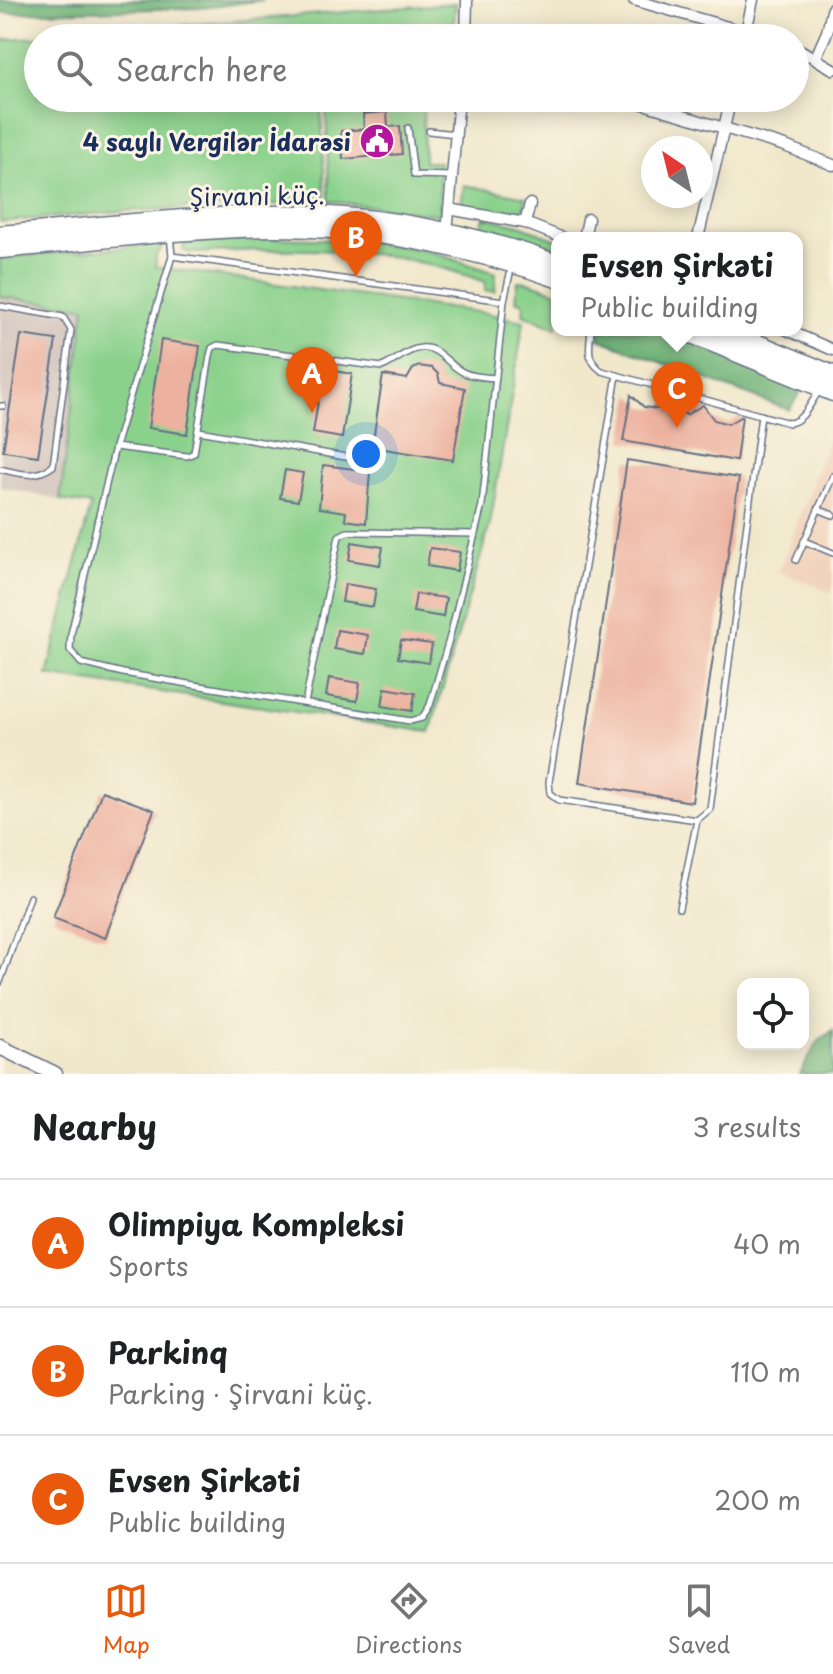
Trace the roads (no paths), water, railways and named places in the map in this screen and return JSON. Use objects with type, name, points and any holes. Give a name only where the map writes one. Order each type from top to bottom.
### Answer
[{"type":"highway","name":"Şirvani küç.","points":[[0,235],[277,215],[373,221],[447,233],[514,249],[551,262]]},
{"type":"highway","points":[[0,249],[276,227],[372,233],[443,246],[551,276]]},
{"type":"highway","points":[[698,336],[829,385]]},
{"type":"highway","points":[[735,336],[829,385]]},
{"type":"main road","points":[[0,1047],[55,1074]]},
{"type":"street","points":[[466,24],[467,0]]},
{"type":"street","points":[[634,0],[711,24]]},
{"type":"street","points":[[748,24],[753,0]]},
{"type":"street","points":[[815,59],[827,32],[833,7]]},
{"type":"street","points":[[809,55],[833,69]]},
{"type":"street","points":[[447,233],[458,112]]},
{"type":"street","points":[[672,112],[785,146],[833,165]]},
{"type":"street","points":[[699,232],[728,112]]},
{"type":"street","points":[[525,223],[530,204]]},
{"type":"street","points":[[449,209],[525,223],[551,233]]},
{"type":"street","points":[[585,232],[588,219]]},
{"type":"street","points":[[801,336],[833,350]]},
{"type":"lane","points":[[408,128],[411,171],[414,175],[452,176]]},
{"type":"lane","points":[[429,131],[456,134]]},
{"type":"lane","points":[[170,234],[172,256],[115,447],[71,634],[69,645],[74,656],[81,663],[123,673],[410,721],[422,718],[430,705],[482,505],[504,301],[512,264]]},
{"type":"lane","points":[[172,256],[504,301]]},
{"type":"lane","points":[[0,306],[63,317],[71,330],[53,466],[42,474],[31,475],[0,469]]},
{"type":"lane","points":[[590,336],[588,353],[593,364],[602,371],[789,423],[795,422],[829,385]]},
{"type":"lane","points":[[115,447],[187,456],[194,453],[210,356],[212,348],[218,345],[382,367],[407,353],[427,348],[438,352],[468,375],[497,378]]},
{"type":"lane","points":[[617,375],[549,782],[550,793],[559,800],[697,820]]},
{"type":"lane","points":[[679,908],[697,820],[710,809],[761,415]]},
{"type":"lane","points":[[199,431],[357,459]]},
{"type":"lane","points":[[796,560],[833,476]]},
{"type":"lane","points":[[818,509],[833,515]]},
{"type":"lane","points":[[305,703],[339,536],[347,532],[475,534]]},
{"type":"lane","points":[[804,541],[833,553]]},
{"type":"lane","points":[[0,982],[30,897]]},
{"type":"place","name":"4 saylı Vergilər İdarəsi","points":[[377,141]]},
{"type":"place","name":"Parkinq","points":[[356,277]]},
{"type":"place","name":"Olimpiya Kompleksi","points":[[312,413]]},
{"type":"place","name":"Evsen Şirkəti","points":[[677,428]]}]
